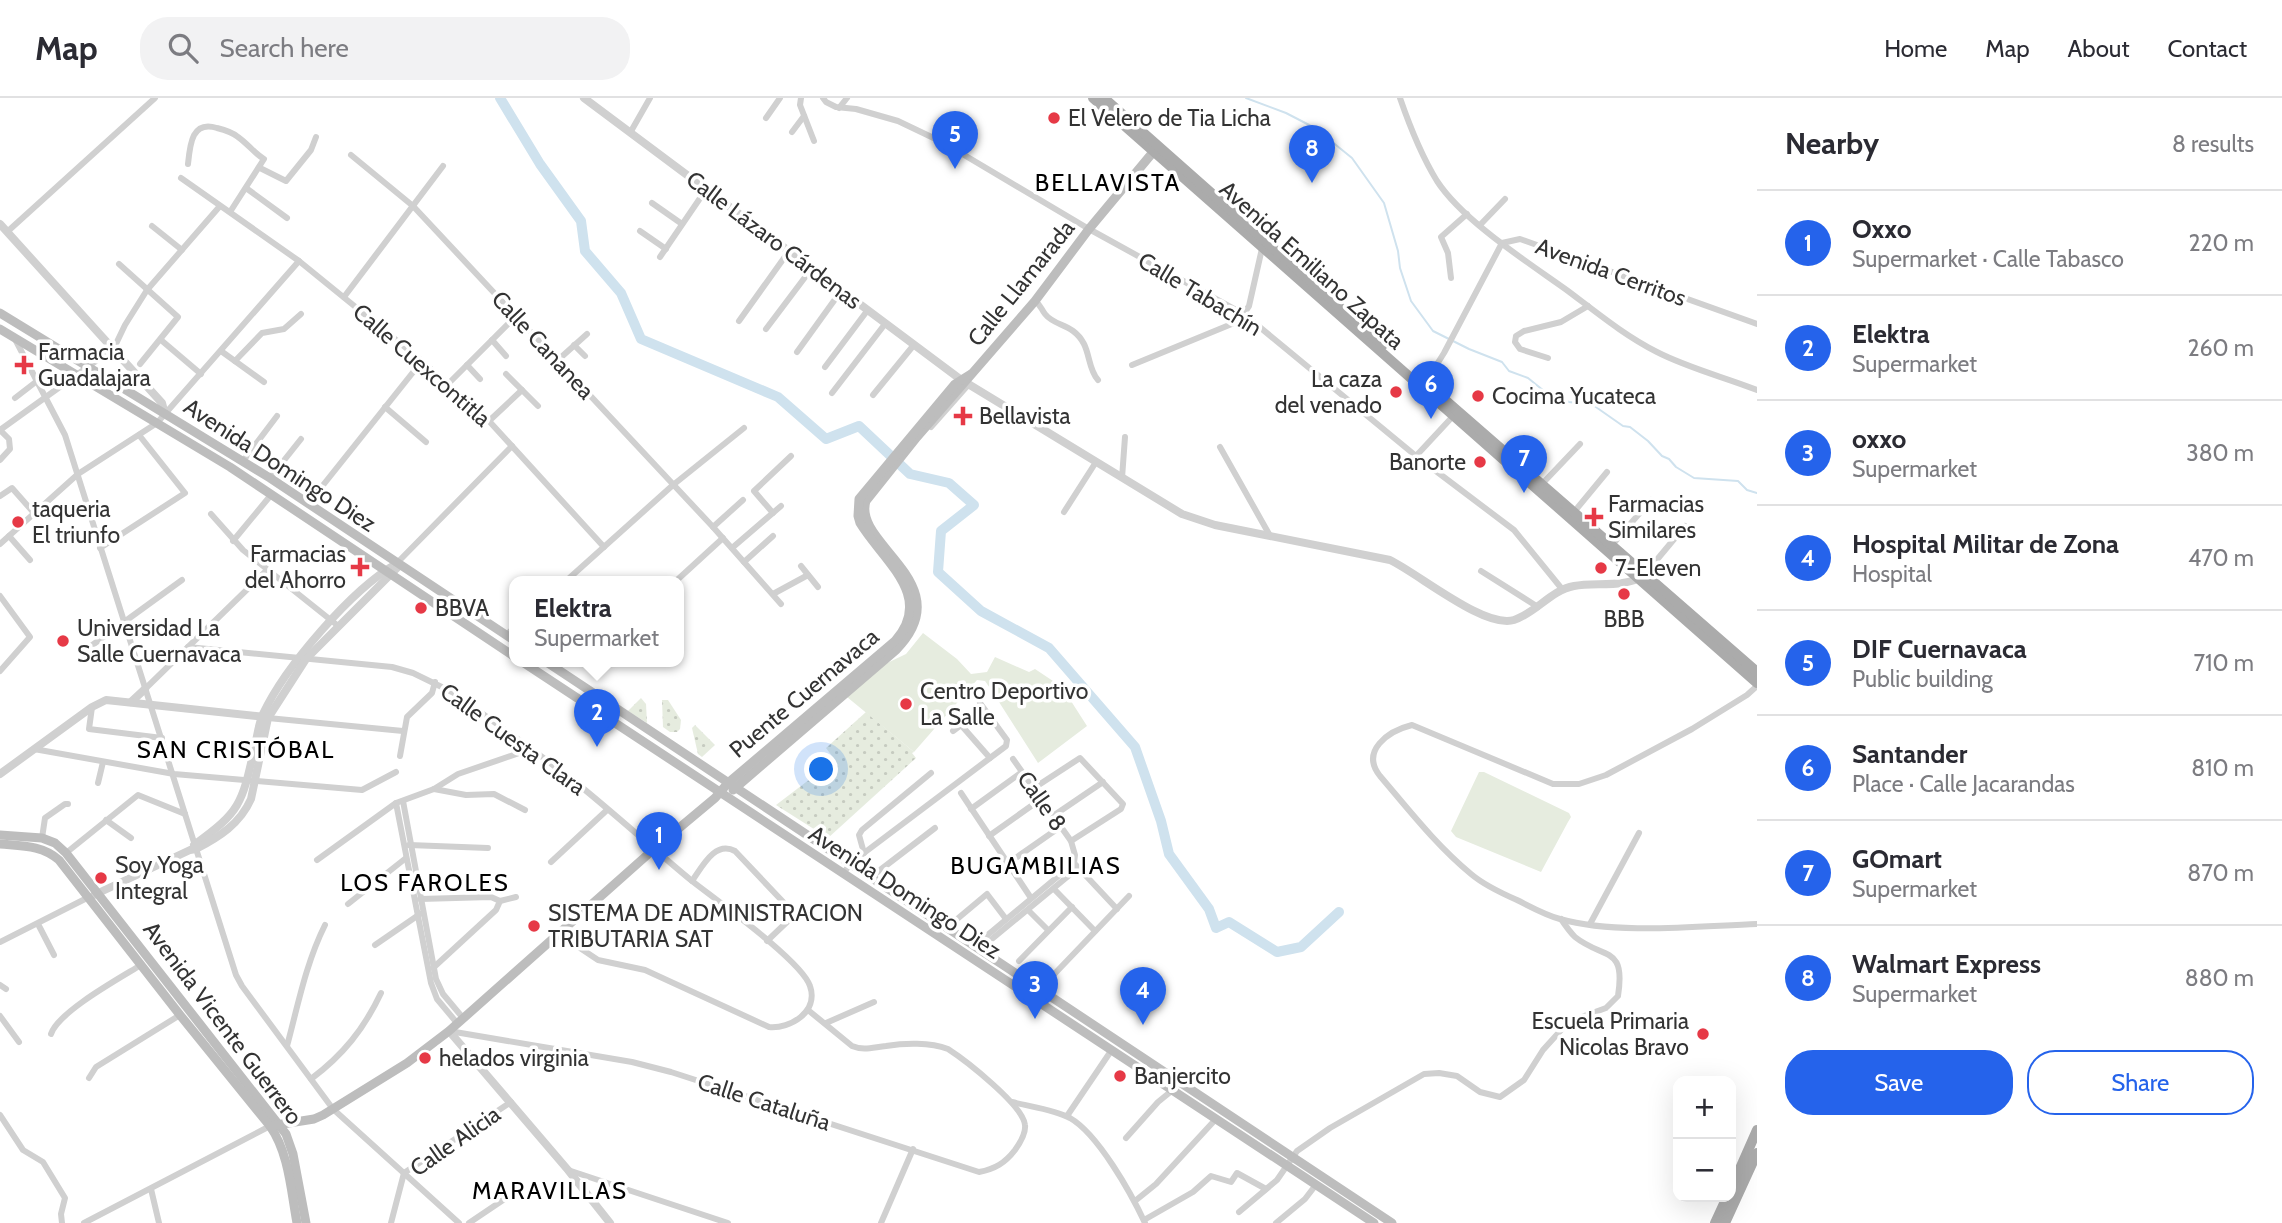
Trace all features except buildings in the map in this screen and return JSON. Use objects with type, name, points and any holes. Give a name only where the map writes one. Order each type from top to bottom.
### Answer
[{"type":"main road","name":"Avenida Emiliano Zapata","points":[[1093,98],[1235,218]]},
{"type":"main road","name":"Avenida Emiliano Zapata","points":[[1104,98],[1424,386],[1612,545],[1757,684]]},
{"type":"main road","name":"Calle Llamarada","points":[[967,380],[1035,301],[1089,229],[1154,151]]},
{"type":"main road","points":[[0,313],[165,414]]},
{"type":"main road","name":"Avenida Domingo Diez","points":[[0,328],[271,495],[509,653]]},
{"type":"main road","name":"Puente Cuernavaca","points":[[732,785],[746,768],[896,650],[906,638],[916,615],[914,589],[866,519],[864,508],[868,492],[967,380]]},
{"type":"main road","name":"Avenida Emiliano Zapata","points":[[1456,413],[1642,576],[1757,672]]},
{"type":"main road","name":"Avenida Domingo Diez","points":[[165,414],[270,478],[509,637]]},
{"type":"main road","points":[[351,548],[357,544],[357,537]]},
{"type":"main road","points":[[411,589],[418,578]]},
{"type":"main road","name":"Avenida Domingo Diez","points":[[530,667],[697,778],[716,797],[734,803],[844,874],[1374,1223]]},
{"type":"main road","name":"Avenida Domingo Diez","points":[[554,667],[1282,1151],[1294,1154],[1303,1164],[1392,1223]]},
{"type":"main road","name":"Puente Cuernavaca","points":[[274,1124],[314,1119],[407,1063],[449,1031],[654,849],[806,722]]},
{"type":"main road","points":[[713,774],[730,775],[746,768]]},
{"type":"main road","points":[[697,778],[709,796],[734,803]]},
{"type":"main road","name":"Avenida Vicente Guerrero","points":[[0,835],[42,838],[55,843],[99,892],[274,1124],[284,1156],[297,1223]]},
{"type":"main road","name":"Avenida Vicente Guerrero","points":[[0,844],[50,851],[90,897],[180,1015],[274,1124],[286,1134],[293,1154],[306,1223]]},
{"type":"main road","points":[[1051,1011],[1057,1001]]},
{"type":"main road","points":[[1736,1178],[1757,1130]]},
{"type":"main road","points":[[1725,1223],[1757,1153]]},
{"type":"main road","points":[[1715,1223],[1725,1202]]},
{"type":"street","points":[[7,232],[155,98]]},
{"type":"street","name":"Calle Lázaro Cárdenas","points":[[584,98],[914,346],[1182,514],[1215,525],[1390,560],[1493,620],[1513,621],[1562,589]]},
{"type":"street","points":[[630,133],[650,98]]},
{"type":"street","points":[[766,118],[780,98]]},
{"type":"street","points":[[801,98],[800,105],[814,141]]},
{"type":"street","name":"Calle Tabachín","points":[[823,98],[831,105],[898,121],[944,143],[1089,229],[1245,315],[1416,456],[1514,530],[1562,589]]},
{"type":"street","points":[[839,107],[846,98]]},
{"type":"street","points":[[1400,98],[1421,153],[1438,183],[1455,204],[1502,243],[1588,306],[1660,353],[1757,390]]},
{"type":"street","points":[[792,132],[804,116]]},
{"type":"street","points":[[188,164],[194,134],[201,127],[208,125],[232,133],[264,159],[230,212]]},
{"type":"street","points":[[260,168],[286,181],[311,150],[316,137]]},
{"type":"street","name":"Calle Cananea","points":[[351,155],[413,206],[713,527],[781,604]]},
{"type":"street","points":[[344,298],[443,166]]},
{"type":"street","name":"Calle Cuexcontitla","points":[[181,178],[299,261],[422,361],[489,421],[604,547]]},
{"type":"street","points":[[247,188],[287,218]]},
{"type":"street","points":[[660,257],[707,188]]},
{"type":"street","points":[[1480,225],[1505,199]]},
{"type":"street","points":[[652,203],[682,225]]},
{"type":"street","points":[[0,460],[10,449],[9,439],[0,430],[114,348],[148,289],[220,206]]},
{"type":"street","points":[[1451,278],[1448,253],[1441,237],[1467,214]]},
{"type":"street","name":"Avenida Domingo Diez","points":[[0,224],[162,403],[165,414]]},
{"type":"street","points":[[152,226],[182,250]]},
{"type":"street","points":[[640,231],[666,249]]},
{"type":"street","name":"Avenida Cerritos","points":[[1424,386],[1502,243],[1511,239],[1520,239],[1757,324]]},
{"type":"street","points":[[1132,365],[1231,325],[1245,315],[1263,243]]},
{"type":"street","points":[[740,321],[789,251]]},
{"type":"street","points":[[0,544],[78,474],[157,423],[299,261]]},
{"type":"street","points":[[119,264],[178,317],[140,364]]},
{"type":"street","points":[[766,329],[812,268]]},
{"type":"street","points":[[797,352],[841,291]]},
{"type":"street","points":[[1035,301],[1045,315],[1076,333],[1086,348],[1091,369],[1098,380]]},
{"type":"street","points":[[1548,358],[1520,349],[1515,342],[1516,336],[1524,331],[1561,322],[1588,306]]},
{"type":"street","points":[[825,367],[867,311]]},
{"type":"street","points":[[235,361],[261,332],[284,329],[301,314]]},
{"type":"street","points":[[448,384],[516,316]]},
{"type":"street","points":[[832,393],[886,324]]},
{"type":"street","points":[[558,360],[587,334]]},
{"type":"street","points":[[16,339],[65,435],[123,623],[174,774],[193,848],[236,975],[333,1109],[459,1223]]},
{"type":"street","points":[[161,340],[201,374]]},
{"type":"street","points":[[492,340],[506,356]]},
{"type":"street","points":[[575,345],[584,356]]},
{"type":"street","points":[[873,395],[914,346]]},
{"type":"street","points":[[221,351],[264,382]]},
{"type":"street","points":[[308,504],[422,361]]},
{"type":"street","points":[[467,365],[480,379]]},
{"type":"street","points":[[506,374],[538,405]]},
{"type":"street","points":[[15,398],[37,381]]},
{"type":"street","points":[[489,421],[522,390]]},
{"type":"street","points":[[385,407],[426,443]]},
{"type":"street","points":[[1416,456],[1456,413]]},
{"type":"street","points":[[243,461],[278,416]]},
{"type":"street","points":[[572,576],[673,485],[744,428]]},
{"type":"street","points":[[100,548],[185,493],[139,435]]},
{"type":"street","points":[[1122,478],[1125,437]]},
{"type":"street","points":[[270,478],[301,439]]},
{"type":"street","points":[[1542,484],[1580,444]]},
{"type":"street","points":[[0,942],[193,848],[237,822],[245,811],[265,717],[302,658],[353,604],[400,563],[512,446]]},
{"type":"street","points":[[1220,447],[1269,534]]},
{"type":"street","points":[[773,513],[754,491],[791,456]]},
{"type":"street","points":[[1064,512],[1096,462]]},
{"type":"street","points":[[1574,512],[1607,471]]},
{"type":"street","points":[[0,496],[12,488],[34,513]]},
{"type":"street","points":[[233,541],[271,495]]},
{"type":"street","points":[[713,527],[743,500]]},
{"type":"street","points":[[1612,545],[1651,500]]},
{"type":"street","points":[[732,548],[780,506]]},
{"type":"street","points":[[211,514],[233,541],[335,623]]},
{"type":"street","points":[[1562,589],[1642,576],[1685,526]]},
{"type":"street","points":[[9,536],[30,560]]},
{"type":"street","points":[[744,562],[773,536]]},
{"type":"street","points":[[681,576],[723,538]]},
{"type":"street","points":[[801,566],[818,587]]},
{"type":"street","points":[[131,702],[267,570]]},
{"type":"street","points":[[1481,571],[1538,607]]},
{"type":"street","points":[[772,594],[808,575]]},
{"type":"street","points":[[91,646],[182,580]]},
{"type":"street","points":[[0,596],[30,637],[0,671]]},
{"type":"street","points":[[506,635],[509,632]]},
{"type":"street","name":"Calle Cuesta Clara","points":[[188,647],[392,667],[435,682],[454,693],[531,749],[767,940],[803,974],[811,987],[808,1010]]},
{"type":"street","points":[[400,756],[411,711],[432,693],[435,682]]},
{"type":"street","points":[[1757,684],[1747,695],[1653,750],[1606,775],[1579,784],[1553,784],[1412,725],[1392,734],[1375,747],[1371,757],[1373,767],[1447,853],[1473,876],[1502,894],[1561,919],[1590,924],[1664,927],[1757,924]]},
{"type":"street","points":[[0,774],[92,707],[106,700],[404,731]]},
{"type":"street","points":[[844,874],[850,864],[863,853],[1008,744],[980,703]]},
{"type":"street","points":[[92,707],[89,729],[162,738]]},
{"type":"street","points":[[953,731],[961,725],[990,758]]},
{"type":"street","points":[[33,749],[174,774],[362,790],[396,772]]},
{"type":"street","points":[[317,860],[399,802],[434,789],[457,774],[531,749]]},
{"type":"street","points":[[1034,788],[1080,758],[1123,807],[1071,841]]},
{"type":"street","name":"Calle 8","points":[[1013,759],[1071,841],[1076,865]]},
{"type":"street","points":[[98,783],[103,762]]},
{"type":"street","points":[[971,809],[1022,772]]},
{"type":"street","points":[[863,853],[859,835],[862,830],[931,773]]},
{"type":"street","points":[[1053,816],[1103,782]]},
{"type":"street","points":[[434,789],[466,795],[494,794],[526,810]]},
{"type":"street","points":[[961,793],[1031,898]]},
{"type":"street","points":[[66,853],[138,795],[185,814]]},
{"type":"street","points":[[989,836],[1041,799]]},
{"type":"street","points":[[399,802],[431,970],[430,984],[438,999],[460,1021]]},
{"type":"street","points":[[42,838],[45,818],[68,804]]},
{"type":"street","points":[[551,862],[607,810]]},
{"type":"street","points":[[106,820],[131,838]]},
{"type":"street","points":[[1007,864],[1060,827]]},
{"type":"street","points":[[871,877],[935,828]]},
{"type":"street","points":[[1590,924],[1639,833]]},
{"type":"street","points":[[407,845],[488,848]]},
{"type":"street","points":[[692,881],[714,852],[724,848],[736,851],[788,906],[788,921],[767,940]]},
{"type":"street","points":[[348,904],[409,856]]},
{"type":"street","points":[[978,949],[1054,889],[1076,865]]},
{"type":"street","points":[[978,949],[1006,919],[1076,865]]},
{"type":"street","points":[[1076,865],[1117,909]]},
{"type":"street","points":[[1054,889],[1095,931]]},
{"type":"street","points":[[956,920],[987,894],[1006,919]]},
{"type":"street","points":[[1040,989],[1129,896]]},
{"type":"street","points":[[418,899],[491,897],[500,901],[516,897]]},
{"type":"street","points":[[431,970],[496,910],[500,901]]},
{"type":"street","points":[[1019,961],[1072,907]]},
{"type":"street","points":[[1028,910],[1048,930]]},
{"type":"street","points":[[375,945],[420,915]]},
{"type":"street","points":[[1238,1212],[1277,1180],[1294,1154],[1330,1128],[1424,1074],[1457,1076],[1480,1092],[1500,1097],[1524,1080],[1543,1049],[1562,1029],[1584,1016],[1606,1008],[1618,996],[1620,967],[1612,956],[1575,937],[1561,919]]},
{"type":"street","points":[[38,924],[54,956]]},
{"type":"street","points":[[287,1046],[306,974],[325,925]]},
{"type":"street","points":[[564,928],[574,944],[598,960],[645,970],[769,1027],[790,1025],[808,1010],[859,1049],[906,1044],[948,1049],[1010,1102],[1067,1116],[1078,1123],[1091,1137],[1135,1202],[1144,1222],[1193,1192],[1211,1176],[1231,1182],[1237,1173],[1266,1189]]},
{"type":"street","points":[[51,1034],[58,1021],[95,993],[141,965]]},
{"type":"street","points":[[311,1079],[332,1063],[352,1042],[369,1019],[381,992]]},
{"type":"street","points":[[826,1023],[874,1002]]},
{"type":"street","points":[[89,1078],[96,1067],[180,1015]]},
{"type":"street","points":[[0,1016],[19,1042]]},
{"type":"street","points":[[449,1031],[610,1223]]},
{"type":"street","name":"Calle Cataluña","points":[[449,1031],[632,1062],[671,1072],[979,1172],[997,1167],[1018,1146],[1024,1133],[1022,1115],[1010,1102]]},
{"type":"street","points":[[1067,1116],[1111,1051]]},
{"type":"street","points":[[1126,1138],[1180,1082]]},
{"type":"street","name":"Calle Alicia","points":[[391,1223],[404,1173],[511,1102]]},
{"type":"street","points":[[0,1115],[23,1150],[43,1161],[65,1198],[62,1223]]},
{"type":"street","points":[[1135,1202],[1156,1184],[1215,1120]]},
{"type":"street","points":[[83,1223],[274,1124]]},
{"type":"street","points":[[881,1223],[913,1149]]},
{"type":"street","points":[[568,1170],[728,1223]]},
{"type":"street","points":[[1276,1223],[1305,1199],[1315,1186]]},
{"type":"street","points":[[151,1189],[159,1223]]},
{"type":"street","points":[[469,1223],[509,1196]]},
{"type":"shaded area","name":"Centro Deportivo La Salle","points":[[923,633],[957,659],[971,674],[987,672],[995,657],[1029,672],[1035,669],[1062,687],[1087,726],[1038,763],[985,681],[977,680],[914,752],[847,697],[883,665],[906,654]]},
{"type":"shaded area","points":[[641,698],[646,704],[647,723],[628,711]]},
{"type":"shaded area","points":[[662,700],[668,700],[681,720],[677,732],[670,732],[663,727]]},
{"type":"shaded area","points":[[866,712],[914,752],[912,753],[916,758],[828,838],[776,805],[835,760],[826,748]]},
{"type":"shaded area","points":[[695,725],[715,745],[702,757],[698,754],[692,728]]},
{"type":"shaded area","points":[[1479,772],[1569,813],[1571,817],[1541,872],[1456,837],[1451,831]]},
{"type":"waterway","points":[[500,98],[540,164],[581,221],[585,251],[621,293],[641,339],[778,397],[826,439],[859,426],[910,474],[949,483],[974,505],[941,531],[938,572],[981,611],[1049,648],[1135,747],[1161,821],[1169,854],[1209,909],[1216,928],[1229,922],[1277,952],[1301,947],[1339,912]]},
{"type":"waterway","points":[[1246,98],[1286,113],[1315,128],[1352,158],[1384,203],[1411,301],[1433,331],[1502,362],[1509,371],[1528,378],[1549,395],[1569,402],[1593,405],[1623,426],[1630,427],[1662,456],[1694,478],[1738,481],[1747,490],[1757,493]]},
{"type":"place","name":"El Velero de Tia Licha","points":[[1054,118]]},
{"type":"place","name":"DIF Cuernavaca","points":[[955,169]]},
{"type":"place","name":"Walmart Express","points":[[1312,183]]},
{"type":"place","name":"Farmacia Guadalajara","points":[[24,365]]},
{"type":"place","name":"La caza del venado","points":[[1396,392]]},
{"type":"place","name":"Cocima Yucateca","points":[[1478,396]]},
{"type":"place","name":"Bellavista","points":[[963,416]]},
{"type":"place","name":"Santander","points":[[1431,419]]},
{"type":"place","name":"Banorte","points":[[1480,462]]},
{"type":"place","name":"GOmart","points":[[1524,493]]},
{"type":"place","name":"Farmacias Similares","points":[[1594,517]]},
{"type":"place","name":"taqueria El triunfo","points":[[18,522]]},
{"type":"place","name":"Farmacias del Ahorro","points":[[360,567]]},
{"type":"place","name":"7-Eleven","points":[[1601,568]]},
{"type":"place","name":"BBB","points":[[1624,594]]},
{"type":"place","name":"BBVA","points":[[421,608]]},
{"type":"place","name":"Universidad La Salle Cuernavaca","points":[[63,641]]},
{"type":"place","name":"Centro Deportivo La Salle","points":[[906,704]]},
{"type":"place","name":"Elektra","points":[[597,747]]},
{"type":"place","name":"Oxxo","points":[[659,870]]},
{"type":"place","name":"Soy Yoga Integral","points":[[101,878]]},
{"type":"place","name":"SISTEMA DE ADMINISTRACION TRIBUTARIA SAT","points":[[534,926]]},
{"type":"place","name":"oxxo","points":[[1035,1019]]},
{"type":"place","name":"Hospital Militar de Zona","points":[[1143,1025]]},
{"type":"place","name":"Escuela Primaria Nicolas Bravo","points":[[1703,1034]]},
{"type":"place","name":"helados virginia","points":[[425,1058]]},
{"type":"place","name":"Banjercito","points":[[1120,1076]]},
{"type":"district","name":"BELLAVISTA","points":[[1108,183]]},
{"type":"district","name":"SAN CRISTÓBAL","points":[[236,750]]},
{"type":"district","name":"BUGAMBILIAS","points":[[1036,866]]},
{"type":"district","name":"LOS FAROLES","points":[[425,883]]},
{"type":"district","name":"MARAVILLAS","points":[[550,1191]]}]
